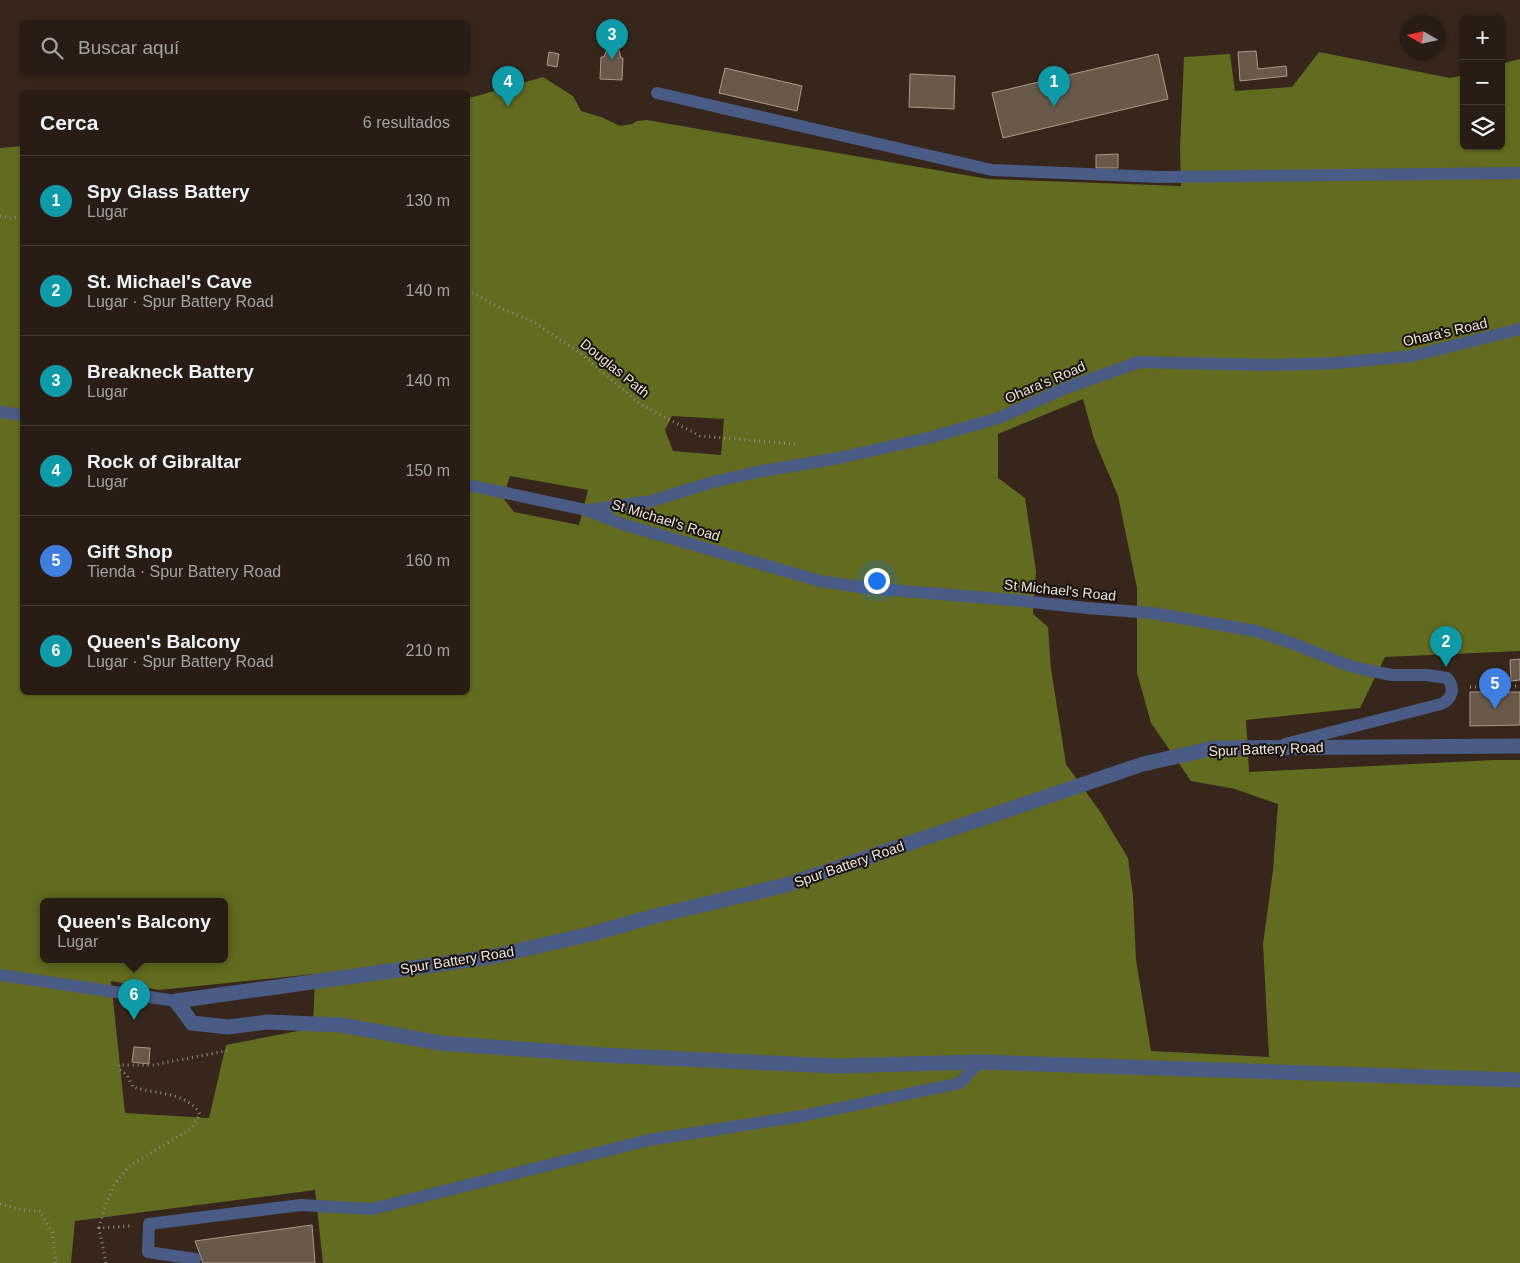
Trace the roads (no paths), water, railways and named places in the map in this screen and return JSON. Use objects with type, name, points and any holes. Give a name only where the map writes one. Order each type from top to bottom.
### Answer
[{"type":"street","name":"Spur Battery Road","points":[[176,1001],[490,957],[592,934],[655,916],[786,885],[1143,764],[1214,748],[1520,746]]},
{"type":"street","points":[[176,1001],[192,1023],[228,1027],[268,1022],[341,1024],[440,1043],[604,1056],[835,1066],[979,1062],[1520,1080]]},
{"type":"lane","points":[[657,93],[992,170],[1159,177],[1520,173]]},
{"type":"lane","name":"Ohara's Road","points":[[586,510],[651,501],[721,481],[840,458],[928,438],[999,418],[1063,389],[1139,362],[1267,365],[1412,356],[1520,328]]},
{"type":"lane","points":[[0,412],[20,415]]},
{"type":"lane","name":"St Michael's Road","points":[[470,485],[586,510],[625,525],[820,581],[867,588],[1152,613],[1197,620],[1256,631],[1347,665],[1366,670],[1392,674],[1427,675],[1447,678],[1451,682],[1453,691],[1451,696],[1447,701],[1432,707],[1273,747]]},
{"type":"lane","points":[[0,974],[176,1001]]},
{"type":"lane","points":[[195,1260],[148,1252],[148,1224],[301,1205],[372,1209],[649,1140],[802,1116],[960,1083],[979,1062]]},
{"type":"place","name":"Breakneck Battery","points":[[612,60]]},
{"type":"place","name":"Rock of Gibraltar","points":[[508,107]]},
{"type":"place","name":"Spy Glass Battery","points":[[1054,107]]},
{"type":"place","name":"St. Michael's Cave","points":[[1446,667]]},
{"type":"place","name":"Gift Shop","points":[[1495,709]]},
{"type":"place","name":"Queen's Balcony","points":[[134,1020]]}]
